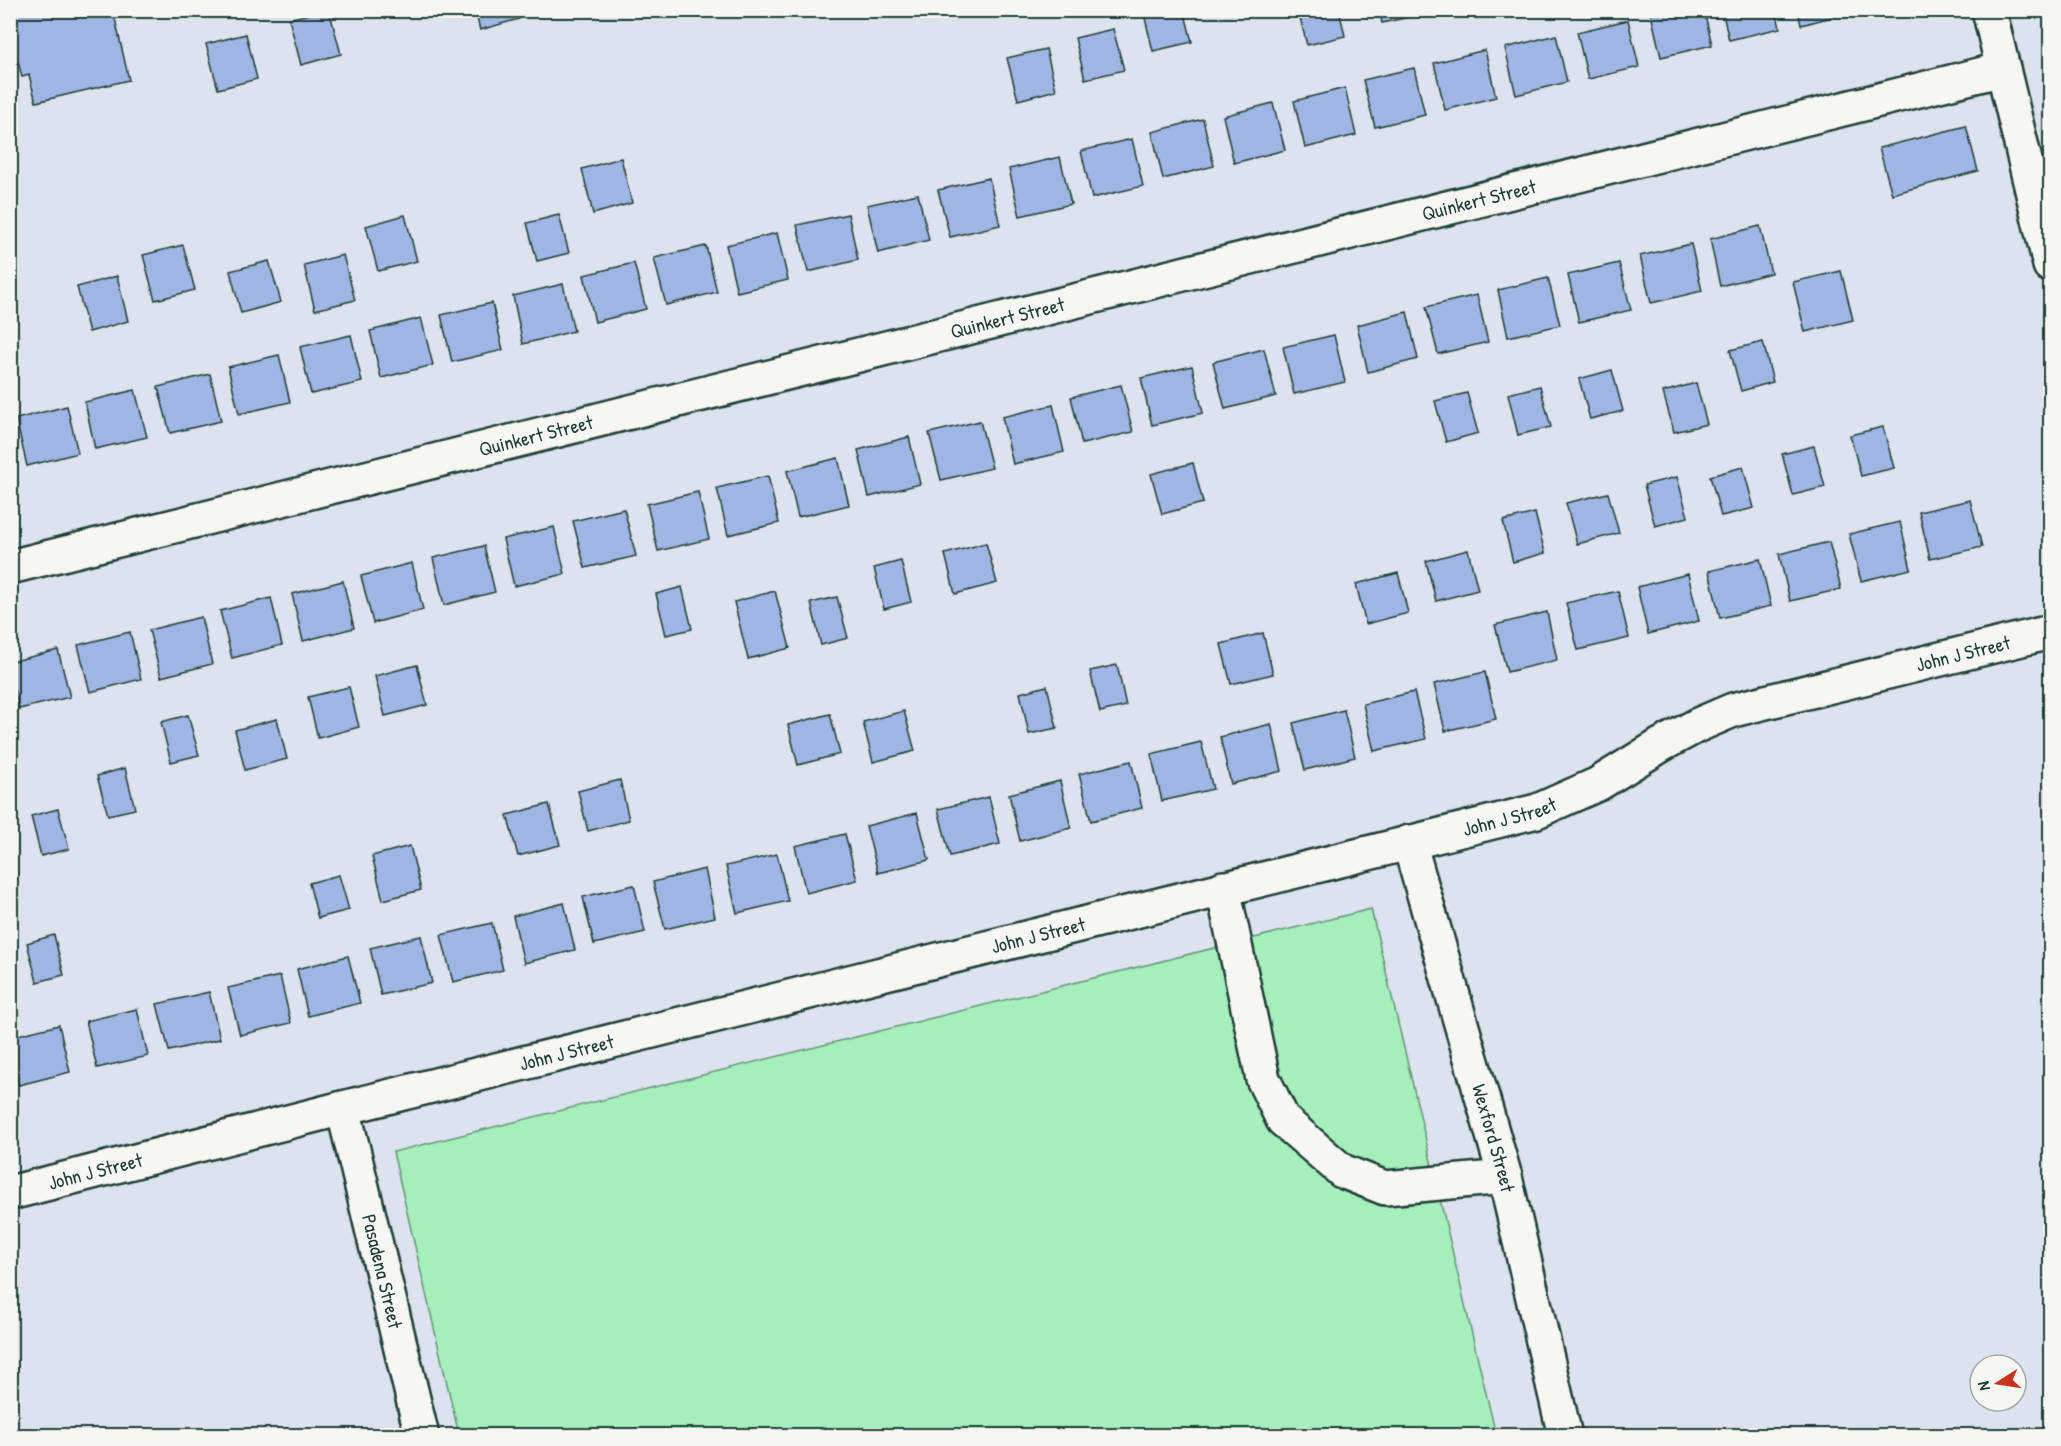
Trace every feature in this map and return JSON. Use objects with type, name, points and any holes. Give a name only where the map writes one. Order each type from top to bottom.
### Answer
[{"type":"street","points":[[1989,10],[2050,266]]},
{"type":"street","name":"Quinkert Street","points":[[10,567],[2003,69]]},
{"type":"street","name":"John J Street","points":[[10,1193],[1537,811],[1598,784],[1661,745],[1698,725],[1733,710],[2050,632]]},
{"type":"street","name":"Wexford Street","points":[[1409,842],[1505,1177],[1565,1436]]},
{"type":"street","points":[[1223,888],[1263,1079],[1283,1120],[1342,1171],[1385,1188],[1505,1177]]},
{"type":"street","name":"Pasadena Street","points":[[343,1108],[422,1436]]},
{"type":"green space","points":[[1371,909],[1496,1435],[459,1435],[393,1152]]},
{"type":"building","points":[[10,10],[113,10],[129,80],[36,102],[29,75],[22,77],[10,31]]},
{"type":"building","points":[[154,10],[175,10],[155,15]]},
{"type":"building","points":[[329,10],[341,54],[301,65],[289,19]]},
{"type":"building","points":[[475,10],[517,10],[519,19],[480,30]]},
{"type":"building","points":[[1143,10],[1184,10],[1192,42],[1153,51]]},
{"type":"building","points":[[1298,10],[1339,10],[1345,36],[1307,45]]},
{"type":"building","points":[[1379,10],[1413,10],[1414,16],[1382,23]]},
{"type":"building","points":[[1650,10],[1704,10],[1712,45],[1661,57]]},
{"type":"building","points":[[1722,10],[1776,10],[1780,28],[1729,40]]},
{"type":"building","points":[[1798,10],[1852,10],[1852,12],[1801,25]]},
{"type":"building","points":[[1628,20],[1639,67],[1588,79],[1577,32]]},
{"type":"building","points":[[1113,29],[1124,70],[1085,79],[1075,38]]},
{"type":"building","points":[[246,34],[257,79],[218,89],[206,44]]},
{"type":"building","points":[[1556,35],[1567,82],[1516,95],[1505,48]]},
{"type":"building","points":[[1046,49],[1056,90],[1018,100],[1007,58]]},
{"type":"building","points":[[1485,50],[1496,97],[1445,110],[1434,63]]},
{"type":"building","points":[[1414,68],[1425,115],[1375,127],[1363,80]]},
{"type":"building","points":[[1345,88],[1356,135],[1305,148],[1294,101]]},
{"type":"building","points":[[1273,103],[1285,150],[1234,163],[1223,116]]},
{"type":"building","points":[[1203,119],[1214,166],[1163,179],[1152,132]]},
{"type":"building","points":[[1966,126],[1978,171],[1892,194],[1879,148]]},
{"type":"building","points":[[1132,139],[1143,186],[1092,198],[1081,151]]},
{"type":"building","points":[[1060,157],[1071,204],[1020,216],[1009,169]]},
{"type":"building","points":[[621,158],[632,203],[593,214],[582,169]]},
{"type":"building","points":[[989,178],[1000,225],[950,237],[938,190]]},
{"type":"building","points":[[918,194],[929,240],[878,253],[867,205]]},
{"type":"building","points":[[848,214],[858,260],[808,272],[797,225]]},
{"type":"building","points":[[405,215],[417,261],[378,271],[366,226]]},
{"type":"building","points":[[559,215],[569,253],[537,261],[527,223]]},
{"type":"building","points":[[1760,226],[1771,273],[1720,286],[1710,239]]},
{"type":"building","points":[[777,233],[788,280],[737,292],[726,245]]},
{"type":"building","points":[[1691,244],[1702,291],[1651,303],[1640,256]]},
{"type":"building","points":[[183,245],[195,290],[155,300],[143,255]]},
{"type":"building","points":[[706,246],[717,292],[666,305],[654,258]]},
{"type":"building","points":[[343,255],[355,300],[315,310],[304,265]]},
{"type":"building","points":[[269,261],[281,302],[241,313],[230,271]]},
{"type":"building","points":[[634,263],[646,309],[595,322],[584,275]]},
{"type":"building","points":[[1619,263],[1631,310],[1579,322],[1568,275]]},
{"type":"building","points":[[1841,271],[1853,320],[1805,332],[1793,282]]},
{"type":"building","points":[[117,276],[128,321],[89,332],[77,287]]},
{"type":"building","points":[[1548,278],[1560,325],[1508,337],[1498,290]]},
{"type":"building","points":[[563,284],[574,331],[523,344],[513,296]]},
{"type":"building","points":[[1477,295],[1488,342],[1438,354],[1426,307]]},
{"type":"building","points":[[492,303],[503,350],[452,362],[441,315]]},
{"type":"building","points":[[1407,312],[1418,359],[1368,372],[1357,325]]},
{"type":"building","points":[[421,318],[433,365],[381,378],[370,331]]},
{"type":"building","points":[[351,335],[362,382],[311,394],[300,347]]},
{"type":"building","points":[[1334,335],[1345,382],[1294,394],[1283,347]]},
{"type":"building","points":[[1763,342],[1773,382],[1741,391],[1730,350]]},
{"type":"building","points":[[1264,349],[1276,396],[1225,409],[1213,362]]},
{"type":"building","points":[[279,355],[290,402],[239,414],[228,367]]},
{"type":"building","points":[[1192,366],[1203,413],[1152,425],[1141,378]]},
{"type":"building","points":[[1612,370],[1623,411],[1590,419],[1579,379]]},
{"type":"building","points":[[210,374],[221,421],[170,433],[158,387]]},
{"type":"building","points":[[1696,383],[1707,424],[1674,432],[1663,392]]},
{"type":"building","points":[[1121,385],[1133,432],[1082,444],[1071,397]]},
{"type":"building","points":[[1540,386],[1551,427],[1518,435],[1508,394]]},
{"type":"building","points":[[135,390],[147,437],[95,449],[85,402]]},
{"type":"building","points":[[1467,393],[1478,433],[1446,442],[1435,401]]},
{"type":"building","points":[[1053,405],[1064,452],[1013,464],[1002,417]]},
{"type":"building","points":[[67,406],[78,453],[27,466],[16,419]]},
{"type":"building","points":[[980,421],[992,468],[941,480],[929,433]]},
{"type":"building","points":[[1883,427],[1894,468],[1861,476],[1850,435]]},
{"type":"building","points":[[909,437],[920,484],[869,497],[858,450]]},
{"type":"building","points":[[1814,446],[1825,487],[1793,495],[1782,454]]},
{"type":"building","points":[[838,458],[849,505],[798,517],[787,471]]},
{"type":"building","points":[[1193,463],[1203,503],[1162,514],[1151,474]]},
{"type":"building","points":[[1743,467],[1754,508],[1721,516],[1710,476]]},
{"type":"building","points":[[768,476],[779,523],[728,535],[717,488]]},
{"type":"building","points":[[1677,477],[1688,517],[1655,526],[1644,485]]},
{"type":"building","points":[[698,492],[709,539],[658,551],[647,504]]},
{"type":"building","points":[[1608,493],[1619,533],[1577,544],[1566,503]]},
{"type":"building","points":[[1970,500],[1982,547],[1930,559],[1919,512]]},
{"type":"building","points":[[624,509],[636,556],[585,568],[573,521]]},
{"type":"building","points":[[1535,513],[1545,553],[1513,562],[1503,521]]},
{"type":"building","points":[[1900,522],[1911,569],[1861,581],[1849,534]]},
{"type":"building","points":[[554,527],[565,574],[514,586],[503,539]]},
{"type":"building","points":[[1829,542],[1841,589],[1790,601],[1779,554]]},
{"type":"building","points":[[986,543],[997,583],[955,594],[945,554]]},
{"type":"building","points":[[484,546],[495,592],[444,605],[433,558]]},
{"type":"building","points":[[1468,550],[1478,590],[1436,601],[1426,561]]},
{"type":"building","points":[[1760,559],[1771,606],[1720,618],[1709,571]]},
{"type":"building","points":[[901,561],[911,602],[884,609],[874,568]]},
{"type":"building","points":[[412,563],[423,610],[373,623],[361,576]]},
{"type":"building","points":[[1398,573],[1408,613],[1366,624],[1356,584]]},
{"type":"building","points":[[1688,574],[1699,621],[1648,634],[1637,587]]},
{"type":"building","points":[[343,581],[354,628],[303,641],[292,594]]},
{"type":"building","points":[[682,587],[692,629],[666,635],[656,594]]},
{"type":"building","points":[[775,591],[790,648],[748,659],[734,602]]},
{"type":"building","points":[[1618,591],[1629,638],[1578,650],[1566,603]]},
{"type":"building","points":[[837,597],[848,638],[821,645],[811,603]]},
{"type":"building","points":[[271,598],[282,645],[232,658],[220,611]]},
{"type":"building","points":[[1547,612],[1557,660],[1507,672],[1495,625]]},
{"type":"building","points":[[201,617],[212,664],[161,677],[149,630]]},
{"type":"building","points":[[130,632],[141,679],[90,692],[78,645]]},
{"type":"building","points":[[1263,633],[1273,674],[1231,684],[1221,644]]},
{"type":"building","points":[[58,650],[70,697],[19,709],[10,674],[10,662]]},
{"type":"building","points":[[417,665],[427,705],[385,716],[375,676]]},
{"type":"building","points":[[1117,665],[1126,706],[1100,712],[1090,671]]},
{"type":"building","points":[[1485,672],[1496,719],[1445,731],[1434,684]]},
{"type":"building","points":[[1047,686],[1057,728],[1029,734],[1020,693]]},
{"type":"building","points":[[349,687],[359,727],[318,738],[308,697]]},
{"type":"building","points":[[1414,692],[1426,739],[1374,751],[1363,704]]},
{"type":"building","points":[[1344,710],[1355,757],[1305,770],[1293,723]]},
{"type":"building","points":[[904,711],[915,751],[873,762],[863,722]]},
{"type":"building","points":[[830,714],[840,754],[798,765],[788,725]]},
{"type":"building","points":[[188,715],[199,755],[171,762],[161,722]]},
{"type":"building","points":[[277,719],[287,759],[245,770],[235,730]]},
{"type":"building","points":[[1271,724],[1282,771],[1231,784],[1220,737]]},
{"type":"building","points":[[1201,742],[1213,789],[1162,801],[1151,754]]},
{"type":"building","points":[[1131,761],[1142,808],[1091,821],[1079,774]]},
{"type":"building","points":[[125,768],[135,809],[108,815],[97,776]]},
{"type":"building","points":[[620,780],[629,820],[588,831],[578,791]]},
{"type":"building","points":[[1060,781],[1071,828],[1020,841],[1009,794]]},
{"type":"building","points":[[989,797],[1000,844],[950,856],[938,809]]},
{"type":"building","points":[[549,804],[560,845],[518,856],[507,815]]},
{"type":"building","points":[[58,809],[69,849],[41,856],[31,816]]},
{"type":"building","points":[[917,813],[929,860],[878,873],[866,826]]},
{"type":"building","points":[[845,834],[857,880],[806,893],[795,846]]},
{"type":"building","points":[[410,846],[421,890],[383,900],[372,856]]},
{"type":"building","points":[[777,854],[788,901],[737,913],[726,866]]},
{"type":"building","points":[[705,869],[715,917],[665,929],[653,882]]},
{"type":"building","points":[[339,875],[349,910],[318,918],[309,883]]},
{"type":"building","points":[[634,885],[645,932],[594,944],[583,897]]},
{"type":"building","points":[[564,903],[575,950],[524,963],[513,916]]},
{"type":"building","points":[[492,923],[503,970],[453,982],[441,935]]},
{"type":"building","points":[[54,935],[64,975],[37,982],[27,943]]},
{"type":"building","points":[[421,936],[432,983],[381,995],[370,948]]},
{"type":"building","points":[[348,956],[360,1003],[308,1016],[297,969]]},
{"type":"building","points":[[280,976],[291,1023],[240,1035],[228,988]]},
{"type":"building","points":[[209,992],[220,1039],[169,1051],[157,1004]]},
{"type":"building","points":[[137,1009],[148,1056],[97,1068],[86,1021]]},
{"type":"building","points":[[59,1025],[70,1072],[19,1085],[10,1048],[10,1037]]}]
